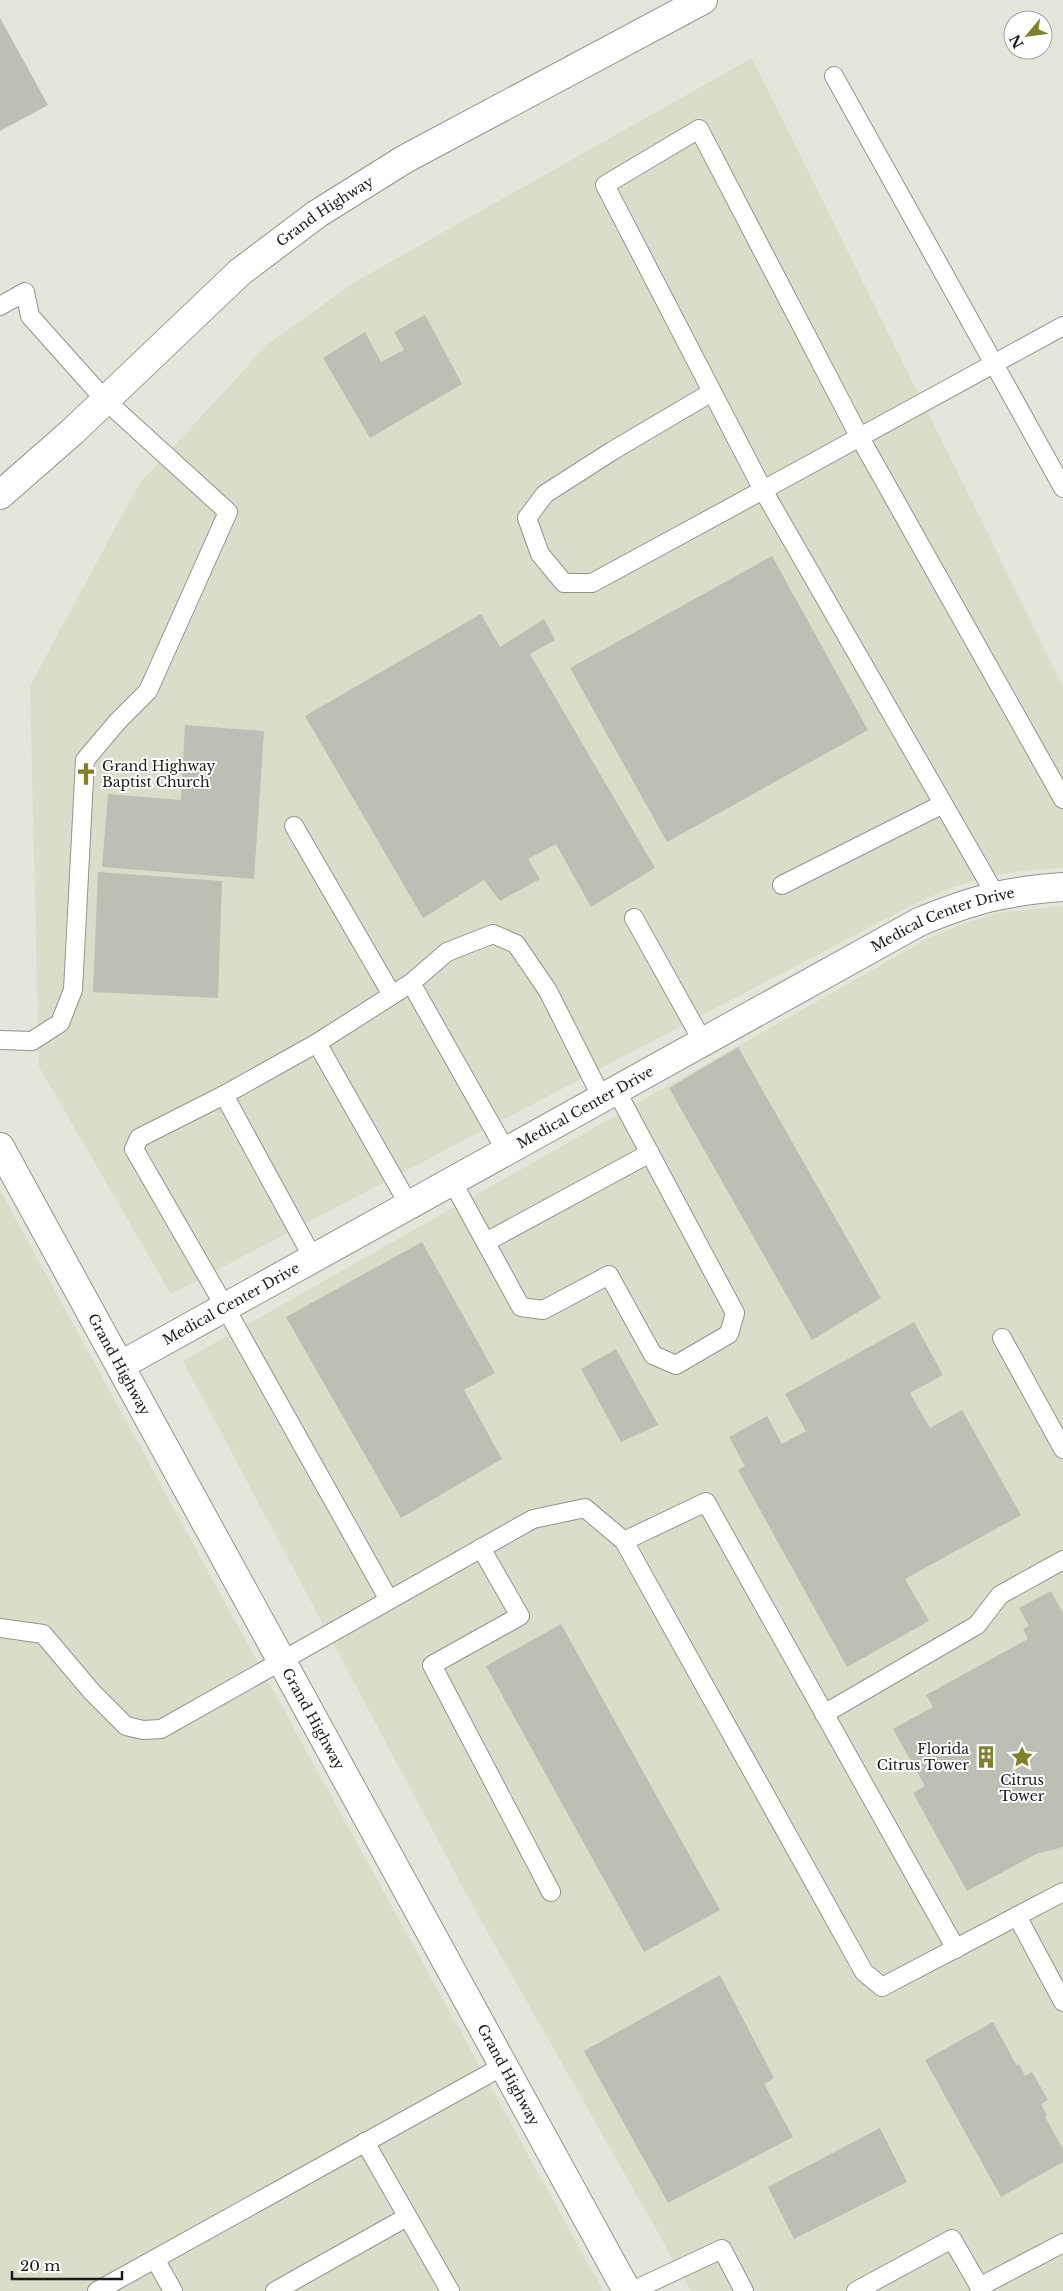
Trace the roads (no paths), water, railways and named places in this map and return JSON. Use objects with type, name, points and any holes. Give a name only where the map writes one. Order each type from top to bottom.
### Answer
[{"type":"street","name":"Grand Highway","points":[[0,495],[105,400],[240,272],[317,214],[405,159],[703,0]]},
{"type":"street","name":"Medical Center Drive","points":[[121,1365],[919,922],[957,906],[995,894],[1063,887]]},
{"type":"street","name":"Grand Highway","points":[[0,1147],[626,2291]]},
{"type":"lane","points":[[834,76],[1063,488]]},
{"type":"lane","points":[[995,894],[763,490],[605,185],[699,129],[860,436],[1063,799]]},
{"type":"lane","points":[[0,306],[25,292],[30,316],[105,400],[228,512],[148,691],[118,721],[85,760],[73,990],[60,1023],[32,1041],[0,1040]]},
{"type":"lane","points":[[712,392],[612,451],[545,494],[527,518],[540,554],[564,583],[592,583],[1063,326]]},
{"type":"lane","points":[[782,885],[943,804]]},
{"type":"lane","points":[[294,826],[392,995]]},
{"type":"lane","points":[[634,918],[702,1042]]},
{"type":"lane","points":[[389,1600],[134,1149],[139,1138],[224,1095],[317,1044],[411,983],[447,952],[468,942],[493,934],[516,944],[548,991],[609,1094],[650,1153],[735,1313],[729,1334],[676,1366],[653,1355],[609,1275],[543,1310],[521,1307],[452,1181]]},
{"type":"lane","points":[[411,983],[506,1151]]},
{"type":"lane","points":[[317,1044],[410,1204]]},
{"type":"lane","points":[[224,1095],[313,1258]]},
{"type":"lane","points":[[486,1242],[650,1153]]},
{"type":"lane","points":[[1002,1338],[1063,1449]]},
{"type":"lane","points":[[624,1541],[706,1502],[956,1949]]},
{"type":"lane","points":[[0,1628],[43,1634],[92,1692],[126,1726],[143,1730],[161,1729],[533,1519],[585,1508],[624,1541],[864,1972],[882,1988],[1063,1892]]},
{"type":"lane","points":[[481,1548],[520,1616],[432,1665],[551,1892]]},
{"type":"lane","points":[[824,1714],[977,1626],[1000,1595],[1063,1560]]},
{"type":"lane","points":[[1017,1916],[1063,2002]]},
{"type":"lane","points":[[96,2291],[502,2066]]},
{"type":"lane","points":[[365,2142],[450,2291]]},
{"type":"lane","points":[[275,2291],[407,2217]]},
{"type":"lane","points":[[856,2291],[952,2239],[980,2289],[1063,2243]]},
{"type":"lane","points":[[632,2291],[722,2249],[744,2291]]},
{"type":"lane","points":[[155,2259],[173,2291]]},
{"type":"place","name":"Grand Highway Baptist Church","points":[[86,774]]},
{"type":"place","name":"Florida Citrus Tower","points":[[986,1757]]},
{"type":"place","name":"Citrus Tower","points":[[1022,1757]]}]
